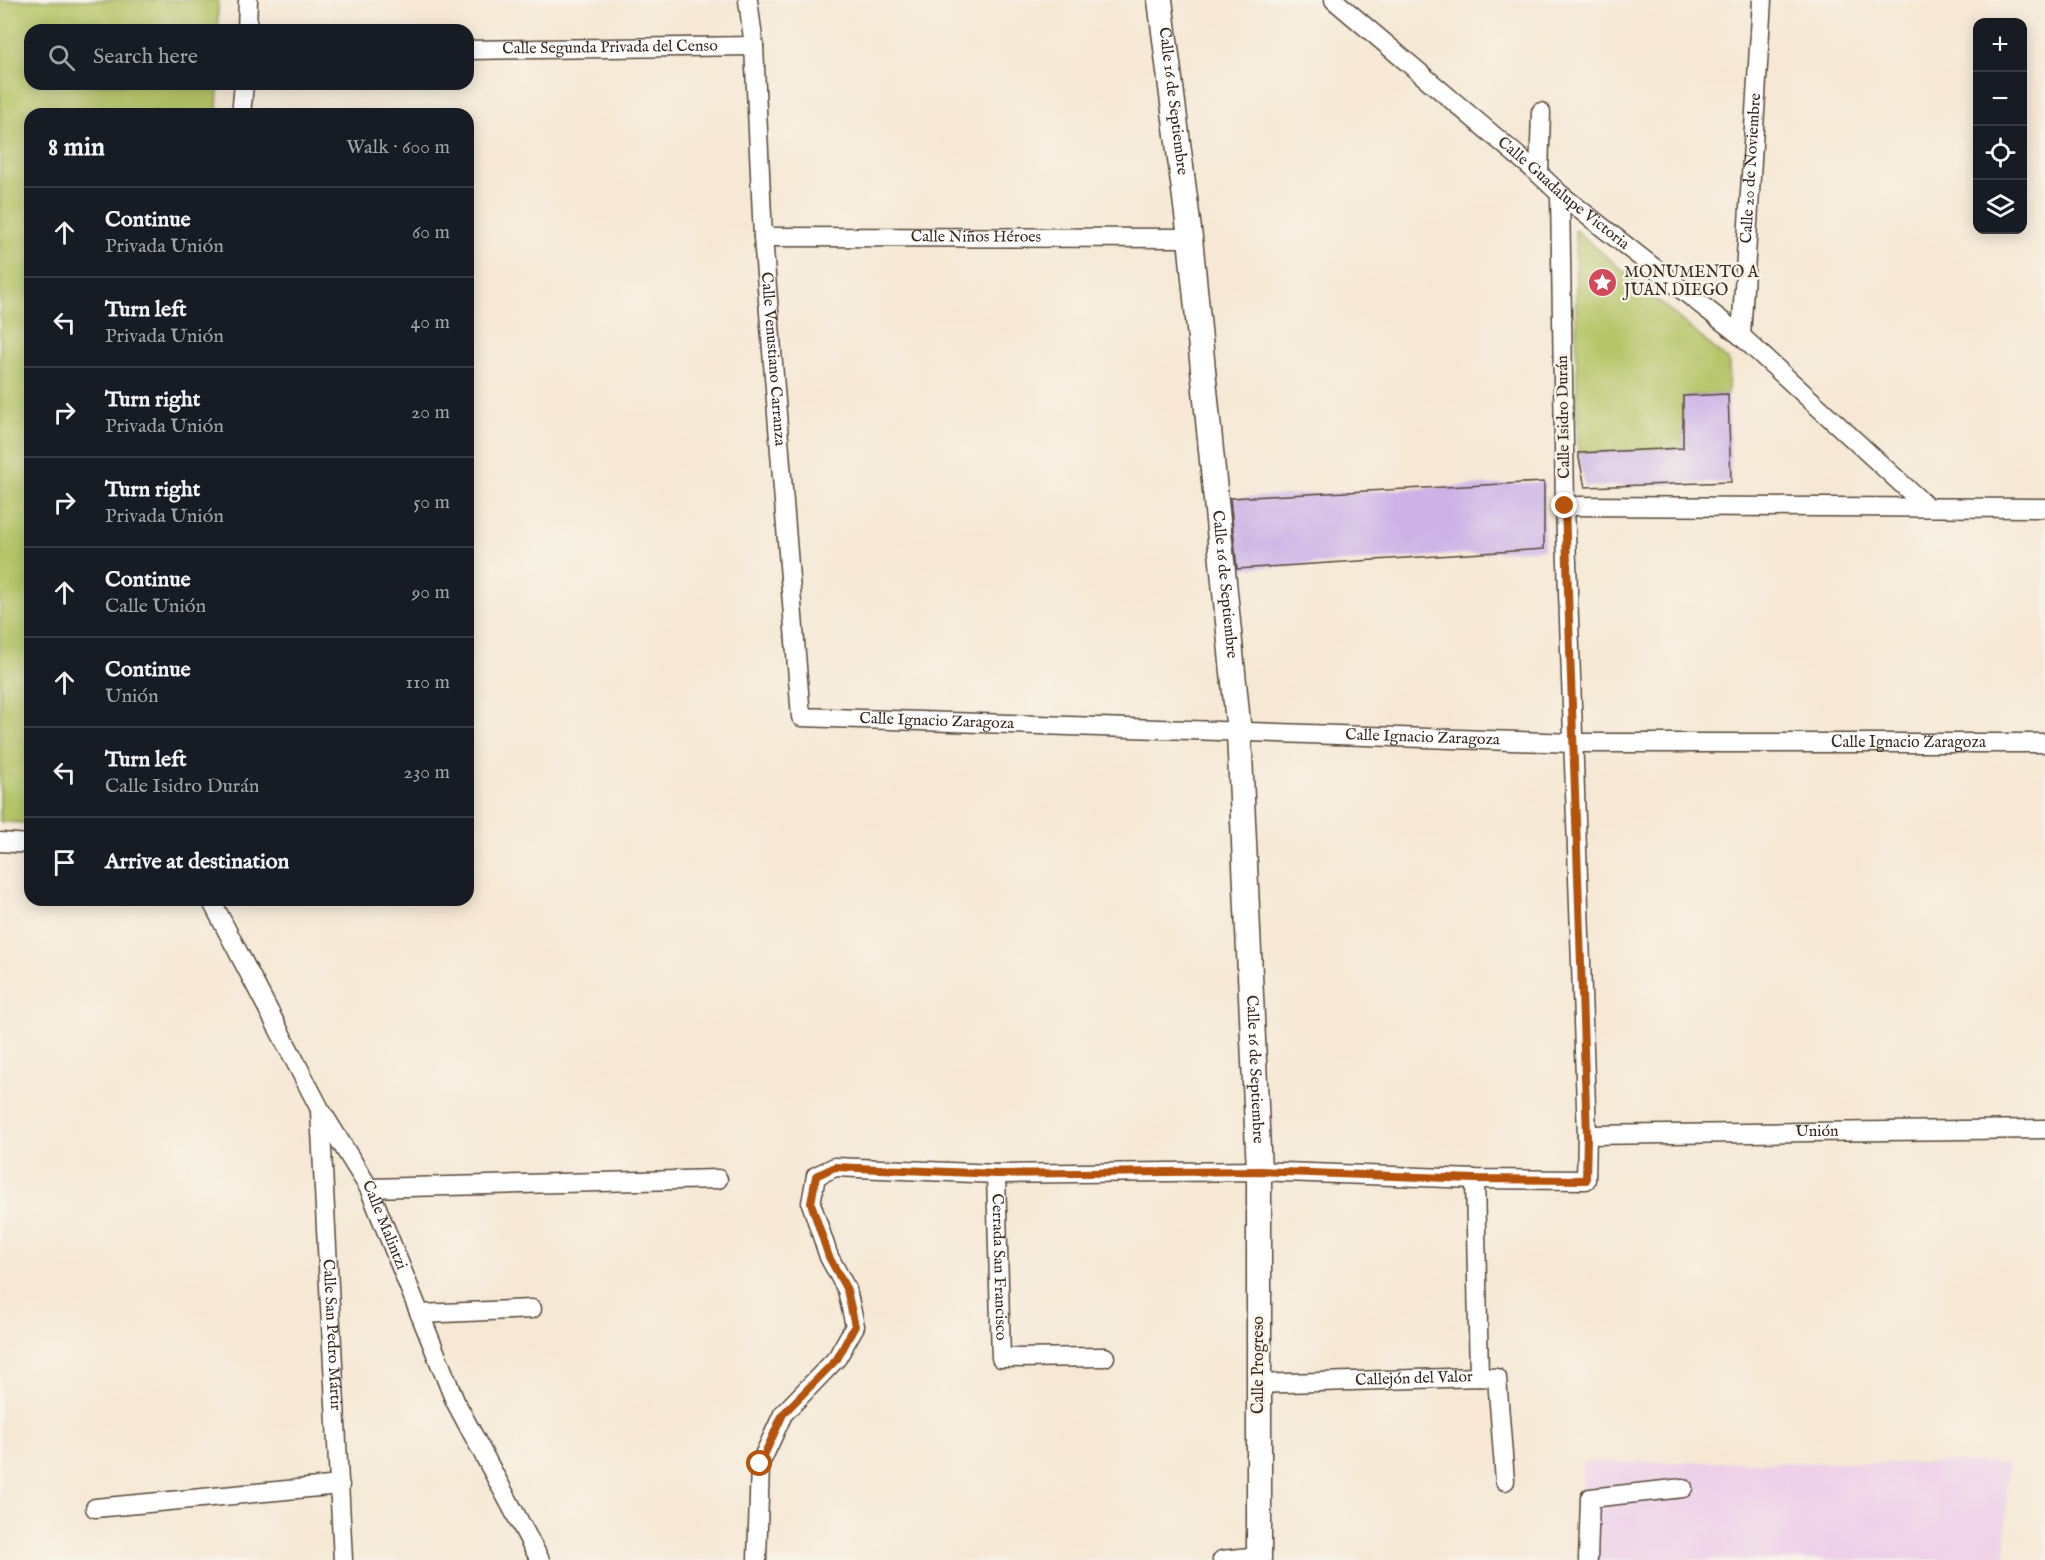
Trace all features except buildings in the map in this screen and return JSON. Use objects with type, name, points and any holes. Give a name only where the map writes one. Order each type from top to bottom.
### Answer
[{"type":"street","points":[[248,0],[248,24]]},
{"type":"street","name":"Calle Venustiano Carranza","points":[[747,0],[754,46],[763,237],[801,717]]},
{"type":"street","name":"Calle 16 de Septiembre","points":[[1160,0],[1190,238],[1239,733],[1259,1171]]},
{"type":"street","name":"Calle Guadalupe Victoria","points":[[1334,0],[1560,194],[1741,336],[1928,507]]},
{"type":"street","name":"Calle 20 de Noviembre","points":[[1741,336],[1762,0]]},
{"type":"street","name":"Calle Segunda Privada del Censo","points":[[474,50],[754,46]]},
{"type":"street","points":[[242,108],[243,90]]},
{"type":"street","points":[[1539,174],[1541,112]]},
{"type":"street","name":"Calle Isidro Durán","points":[[1475,1179],[1586,1180],[1587,1135],[1565,506],[1560,194]]},
{"type":"street","name":"Calle Niños Héroes","points":[[763,237],[1190,238]]},
{"type":"street","points":[[1565,506],[2045,508]]},
{"type":"street","name":"Calle Ignacio Zaragoza","points":[[801,717],[1574,743],[2045,743]]},
{"type":"street","points":[[0,842],[24,844]]},
{"type":"street","name":"Calle Malintzi","points":[[214,906],[320,1109],[369,1188],[455,1401],[540,1560]]},
{"type":"street","name":"Calle San Pedro Mártir","points":[[320,1109],[343,1560]]},
{"type":"street","name":"Unión","points":[[1587,1135],[2045,1129]]},
{"type":"street","points":[[757,1560],[760,1464],[783,1414],[837,1359],[855,1326],[847,1290],[829,1257],[811,1203],[816,1176],[835,1167],[996,1174],[1259,1171],[1475,1179]]},
{"type":"street","name":"Calle Progreso","points":[[1259,1171],[1259,1558]]},
{"type":"street","name":"Cerrada San Francisco","points":[[996,1174],[1000,1358],[1105,1357]]},
{"type":"street","points":[[369,1188],[718,1179]]},
{"type":"street","name":"Callejón del Valor","points":[[1258,1384],[1479,1377],[1475,1179]]},
{"type":"street","points":[[420,1314],[532,1309]]},
{"type":"street","points":[[1479,1377],[1497,1378],[1505,1482]]},
{"type":"street","points":[[95,1508],[340,1485]]},
{"type":"street","points":[[1588,1560],[1590,1498],[1683,1488]]},
{"type":"street","points":[[1222,1560],[1259,1558]]},
{"type":"shaded area","points":[[1582,1462],[2008,1463],[2005,1560],[1585,1560]]},
{"type":"green space","points":[[0,0],[218,0],[218,24],[24,24],[24,90],[218,90],[217,108],[24,108],[24,823],[0,822]]},
{"type":"green space","points":[[1575,230],[1729,361],[1728,394],[1683,396],[1683,448],[1578,453]]},
{"type":"place","name":"MONUMENTO A JUAN DIEGO","points":[[1603,282]]},
{"type":"route","points":[[760,1464],[783,1414],[837,1359],[855,1326],[847,1290],[829,1257],[811,1203],[816,1176],[835,1167],[996,1174],[1259,1171],[1475,1179],[1586,1180],[1587,1135],[1565,506]]}]
